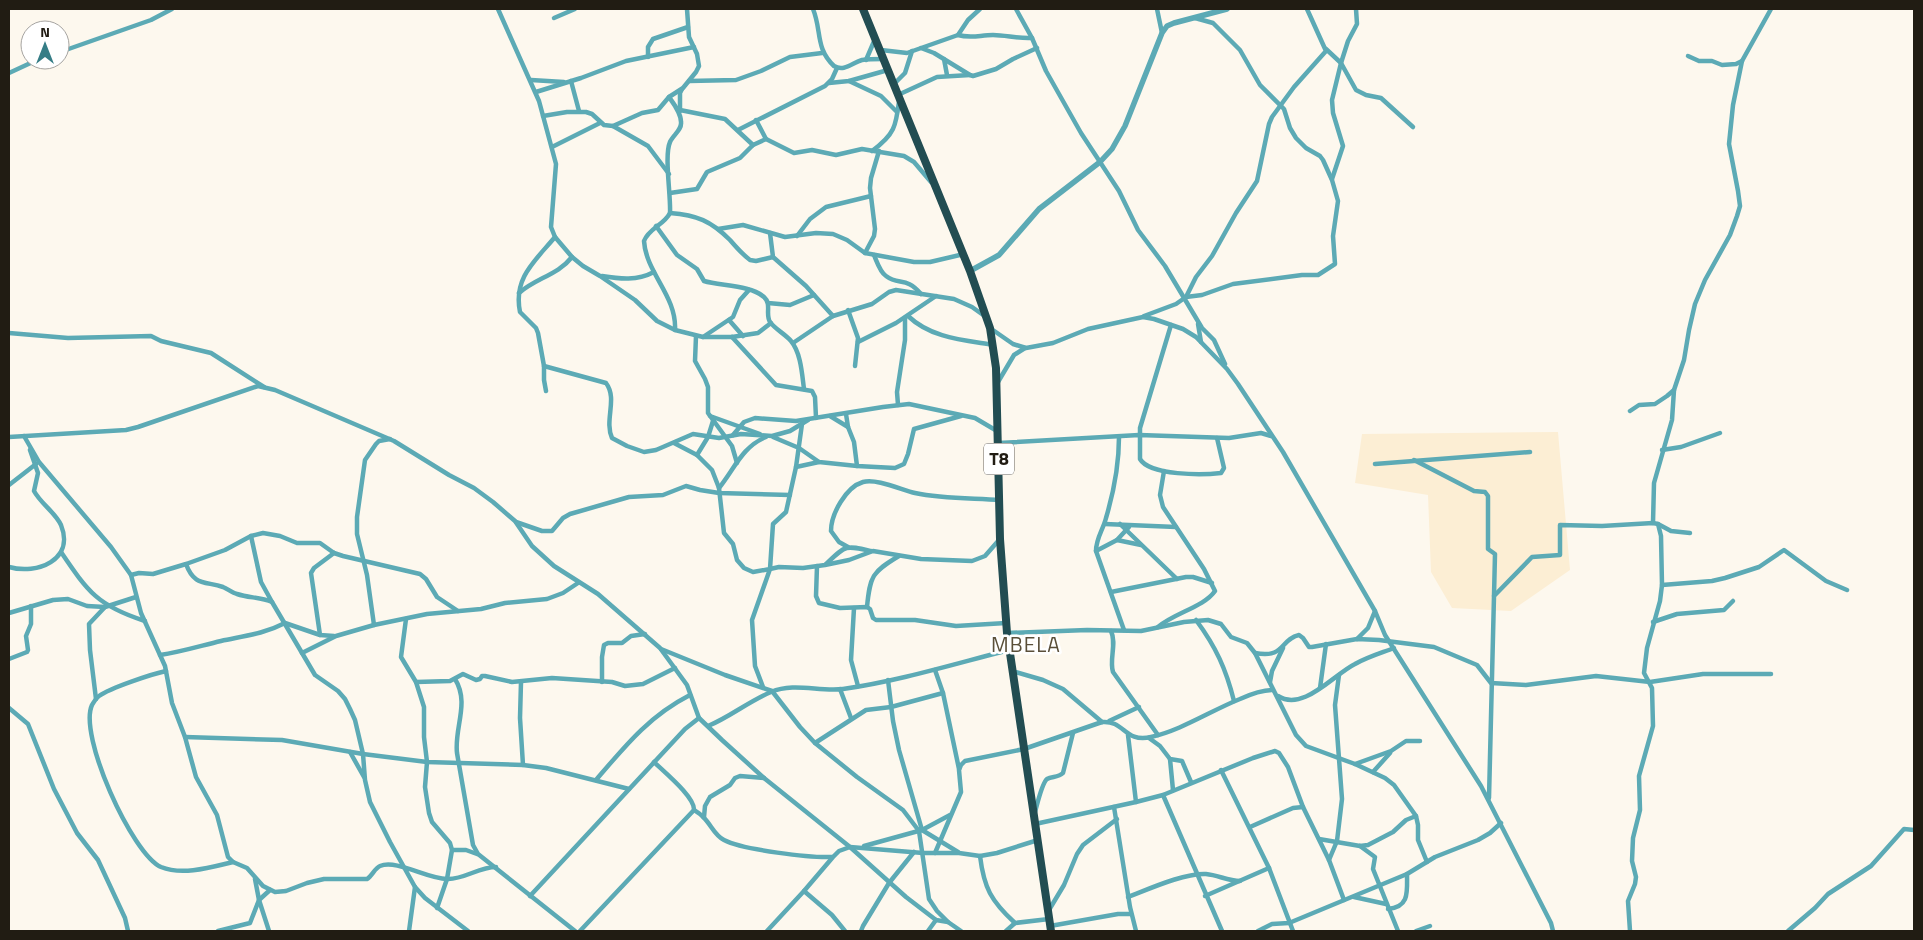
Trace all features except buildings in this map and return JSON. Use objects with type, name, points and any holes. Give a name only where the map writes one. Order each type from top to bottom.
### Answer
[{"type":"highway","name":"T8","points":[[863,9],[900,94],[964,254],[990,328],[997,384],[1000,539],[1007,633],[1050,922]]},
{"type":"street","points":[[70,48],[151,20],[172,9]]},
{"type":"street","points":[[498,9],[536,92],[552,147],[556,172],[551,227],[555,237],[572,257],[635,300],[657,321],[674,330],[703,337],[732,337],[758,333],[771,323]]},
{"type":"street","points":[[554,18],[575,9]]},
{"type":"street","points":[[674,330],[674,311],[654,272],[644,241],[656,226],[668,218],[670,213],[669,146],[680,128],[680,94],[698,66],[697,54],[689,37],[687,9]]},
{"type":"street","points":[[813,9],[818,20],[822,53],[837,68],[844,68],[866,60],[884,59]]},
{"type":"street","points":[[958,35],[968,20],[980,9]]},
{"type":"street","points":[[1016,9],[1037,48],[1046,71],[1081,133],[1119,191],[1138,230],[1165,266],[1202,328],[1214,340],[1227,369]]},
{"type":"street","points":[[1157,9],[1162,33]]},
{"type":"street","points":[[970,271],[999,255],[1038,209],[1100,162],[1112,149],[1123,131],[1142,88],[1162,33],[1167,26],[1227,9]]},
{"type":"street","points":[[1307,9],[1326,49],[1340,63],[1360,93],[1381,98],[1413,127]]},
{"type":"street","points":[[1332,180],[1343,146],[1331,106],[1340,63],[1357,24],[1356,9]]},
{"type":"street","points":[[1630,931],[1628,901],[1636,876],[1632,860],[1633,838],[1640,810],[1639,776],[1653,726],[1652,688],[1644,673],[1647,648],[1660,601],[1662,584],[1661,536],[1656,523],[1654,483],[1672,420],[1674,390],[1684,360],[1688,330],[1695,304],[1705,280],[1730,235],[1740,206],[1729,138],[1736,84],[1742,61],[1771,9]]},
{"type":"street","points":[[997,384],[1014,354],[1026,348],[1054,343],[1088,329],[1143,317],[1185,298],[1202,295],[1233,284],[1302,275],[1318,275],[1334,265],[1336,261],[1333,231],[1338,201],[1332,180],[1320,156],[1306,148],[1296,138],[1290,128],[1287,114],[1260,85],[1240,50],[1213,23],[1195,18]]},
{"type":"street","points":[[648,57],[648,47],[653,39],[688,27]]},
{"type":"street","points":[[881,50],[899,53],[912,52],[958,35],[970,38],[992,35],[1032,38]]},
{"type":"street","points":[[866,60],[875,38]]},
{"type":"street","points":[[536,92],[613,65],[694,47]]},
{"type":"street","points":[[921,48],[934,52],[970,76]]},
{"type":"street","points":[[872,151],[891,135],[900,94],[937,77],[947,75],[970,76],[991,71],[1037,48]]},
{"type":"street","points":[[1185,298],[1196,277],[1212,256],[1236,213],[1257,181],[1269,124],[1280,105],[1326,49]]},
{"type":"street","points":[[895,83],[905,73],[912,52]]},
{"type":"street","points":[[689,81],[736,80],[761,71],[790,57],[822,53]]},
{"type":"street","points":[[1688,56],[1699,61],[1714,61],[1722,65],[1736,64],[1742,61]]},
{"type":"street","points":[[944,59],[947,75]]},
{"type":"street","points":[[829,83],[837,68]]},
{"type":"street","points":[[738,130],[829,83],[850,81],[890,70]]},
{"type":"street","points":[[531,80],[568,82]]},
{"type":"street","points":[[850,81],[881,96],[897,112]]},
{"type":"street","points":[[568,82],[579,111]]},
{"type":"street","points":[[613,126],[642,113],[656,111],[669,97],[683,88]]},
{"type":"street","points":[[669,97],[680,117]]},
{"type":"street","points":[[680,110],[725,119],[753,144]]},
{"type":"street","points":[[542,116],[579,111],[592,114],[600,123],[613,126],[648,146],[669,175]]},
{"type":"street","points":[[756,120],[766,139],[796,153],[812,150],[836,155],[862,149],[909,158],[936,187]]},
{"type":"street","points":[[552,147],[600,123]]},
{"type":"street","points":[[670,192],[697,189],[707,172],[740,158],[753,144],[766,139]]},
{"type":"street","points":[[864,253],[874,236],[871,178],[884,142]]},
{"type":"street","points":[[797,236],[810,219],[826,207],[872,196]]},
{"type":"street","points":[[670,213],[693,216],[718,228],[750,260],[762,260],[773,257]]},
{"type":"street","points":[[718,228],[743,225],[785,236],[816,233],[833,234],[847,240],[864,253],[920,263],[964,254]]},
{"type":"street","points":[[656,226],[678,255],[697,269],[704,280],[749,290],[764,297],[768,302],[771,323],[793,343],[799,358],[804,389]]},
{"type":"street","points":[[770,233],[773,257],[834,316]]},
{"type":"street","points":[[546,391],[538,333],[536,328],[520,312],[519,293],[521,281],[528,268],[555,237]]},
{"type":"street","points":[[874,256],[887,277],[910,283],[921,294]]},
{"type":"street","points":[[519,293],[535,282],[564,267],[572,257]]},
{"type":"street","points":[[600,276],[640,278],[654,272]]},
{"type":"street","points":[[703,337],[734,315],[740,300],[749,290]]},
{"type":"street","points":[[793,343],[834,316],[848,310],[872,304],[889,292],[896,290],[959,301],[987,318]]},
{"type":"street","points":[[768,302],[790,305],[814,295]]},
{"type":"street","points":[[858,342],[906,317],[936,296]]},
{"type":"street","points":[[848,310],[858,342],[856,366]]},
{"type":"street","points":[[906,317],[921,328],[936,334],[993,345]]},
{"type":"street","points":[[898,405],[897,392],[905,340],[906,317]]},
{"type":"street","points":[[1143,317],[1183,329],[1201,342],[1227,369],[1273,436],[1375,611],[1385,635],[1489,800],[1551,923],[1553,931]]},
{"type":"street","points":[[729,320],[742,336]]},
{"type":"street","points":[[1197,320],[1201,342]]},
{"type":"street","points":[[1171,325],[1139,436],[1139,453],[1142,463],[1164,471],[1200,475],[1221,473],[1224,468],[1217,438]]},
{"type":"street","points":[[990,328],[1013,344],[1026,348]]},
{"type":"street","points":[[9,333],[68,338],[151,336],[161,341],[211,353],[264,387],[276,390],[390,439],[448,475],[474,488],[515,521],[532,546],[554,566],[598,594],[660,648],[687,685],[699,718],[764,778],[850,847],[889,883],[936,920],[948,922]]},
{"type":"street","points":[[696,336],[695,362],[706,379],[708,386],[709,416],[732,446],[737,463]]},
{"type":"street","points":[[732,337],[776,385],[804,389],[814,393],[816,418]]},
{"type":"street","points":[[544,366],[591,377],[606,383],[612,397],[610,433],[616,440],[644,452],[674,443],[693,434],[725,438],[733,435],[767,436],[790,431],[808,420]]},
{"type":"street","points":[[9,437],[138,428],[252,388],[264,387]]},
{"type":"street","points":[[1630,411],[1639,405],[1655,404],[1674,390]]},
{"type":"street","points":[[733,435],[740,426],[749,419],[754,418],[782,421],[808,420],[898,405],[922,406],[982,421],[998,432]]},
{"type":"street","points":[[846,414],[848,427],[854,442],[857,466]]},
{"type":"street","points":[[709,416],[799,448],[819,462]]},
{"type":"street","points":[[829,416],[848,427]]},
{"type":"street","points":[[796,467],[819,462],[895,468],[904,464],[914,429],[961,416]]},
{"type":"street","points":[[697,455],[708,437],[712,421]]},
{"type":"street","points":[[763,687],[755,666],[752,620],[770,569],[773,524],[786,512],[796,467],[802,424]]},
{"type":"street","points":[[998,444],[1139,436],[1217,438],[1261,433],[1273,436]]},
{"type":"street","points":[[1662,450],[1681,447],[1720,433]]},
{"type":"street","points":[[24,436],[39,462],[111,547],[131,575],[145,622],[166,672],[172,703],[196,777],[216,814],[225,848],[233,862]]},
{"type":"street","points":[[719,490],[751,444],[767,436]]},
{"type":"street","points":[[1118,437],[1116,482],[1105,524],[1098,537],[1096,551],[1124,630]]},
{"type":"street","points":[[374,625],[370,589],[356,526],[363,464],[376,444],[390,439]]},
{"type":"street","points":[[674,443],[697,455],[712,470],[719,490],[724,533],[733,544],[737,560],[744,568],[753,572],[779,567],[825,565],[849,560],[873,551]]},
{"type":"street","points":[[9,567],[15,569],[45,567],[61,552],[63,546],[62,527],[59,521],[35,494],[34,490],[38,473],[34,466],[30,447]]},
{"type":"street","points":[[1375,464],[1530,452]]},
{"type":"street","points":[[1414,460],[1474,491],[1485,492],[1488,496],[1488,549],[1495,554],[1489,800]]},
{"type":"street","points":[[9,485],[39,462]]},
{"type":"street","points":[[1157,628],[1169,618],[1213,594],[1215,589],[1190,545],[1176,527],[1161,501],[1164,471]]},
{"type":"street","points":[[1000,500],[924,494],[874,481],[863,482],[840,503],[834,512],[831,531],[839,542],[848,546],[921,559],[972,561],[986,556],[1000,539]]},
{"type":"street","points":[[515,521],[542,531],[552,531],[566,516],[629,497],[663,494],[686,486],[700,490],[790,495]]},
{"type":"street","points":[[1494,596],[1532,557],[1560,555],[1560,525],[1602,526],[1656,523],[1671,531],[1690,533]]},
{"type":"street","points":[[1105,524],[1176,527]]},
{"type":"street","points":[[1120,524],[1128,529],[1142,546],[1177,579]]},
{"type":"street","points":[[1096,551],[1117,540],[1128,529],[1130,524]]},
{"type":"street","points":[[131,575],[139,573],[153,574],[186,564],[235,546],[251,536],[263,533],[272,534],[298,543],[320,543],[334,553],[420,574],[426,579],[438,597],[458,611]]},
{"type":"street","points":[[251,536],[261,582],[272,602],[315,675],[345,699],[355,720],[363,754],[365,780],[370,802],[379,822],[415,887],[437,908],[468,931]]},
{"type":"street","points":[[1117,540],[1142,546]]},
{"type":"street","points":[[825,565],[842,549],[848,546]]},
{"type":"street","points":[[1662,584],[1712,581],[1726,578],[1759,567],[1784,550],[1826,581],[1848,590]]},
{"type":"street","points":[[61,552],[96,598],[107,607],[145,622]]},
{"type":"street","points":[[320,635],[311,573],[314,568],[334,553]]},
{"type":"street","points":[[899,556],[872,576],[869,585],[867,607],[876,620],[916,620],[956,626],[1006,623]]},
{"type":"street","points":[[186,564],[194,578],[206,584],[221,586],[239,595],[258,597],[272,602]]},
{"type":"street","points":[[817,566],[817,600],[819,603],[840,608],[867,607]]},
{"type":"street","points":[[1111,592],[1193,577],[1212,583]]},
{"type":"street","points":[[302,653],[336,636],[374,625],[546,599],[563,593],[578,583]]},
{"type":"street","points":[[96,699],[91,665],[89,624],[107,607],[136,596]]},
{"type":"street","points":[[9,613],[53,600],[68,599],[87,606],[107,607]]},
{"type":"street","points":[[1653,622],[1677,614],[1724,610],[1733,601]]},
{"type":"street","points":[[9,659],[28,650],[26,636],[31,624],[31,606]]},
{"type":"street","points":[[854,608],[850,660],[858,686]]},
{"type":"street","points":[[1357,639],[1368,628],[1375,611]]},
{"type":"street","points":[[406,619],[401,657],[416,682],[424,707],[424,737],[427,762],[425,787],[429,813],[432,822],[450,843],[452,850],[448,880],[437,908]]},
{"type":"street","points":[[1196,620],[1212,642],[1220,658],[1234,701]]},
{"type":"street","points":[[1007,633],[1141,631],[1196,620],[1218,622],[1231,637],[1247,643],[1255,653],[1302,743],[1373,772],[1394,785],[1416,816],[1418,840],[1427,862]]},
{"type":"street","points":[[160,655],[265,633],[285,623],[320,635],[336,636]]},
{"type":"street","points":[[1112,631],[1114,640],[1113,672],[1158,735]]},
{"type":"street","points":[[602,682],[604,645],[608,643],[622,643],[632,636],[645,634]]},
{"type":"street","points":[[1263,690],[1270,683],[1272,672],[1284,646],[1290,638],[1299,635],[1309,647],[1357,639],[1434,648],[1477,665],[1491,683],[1526,685],[1596,676],[1650,682],[1703,674],[1771,674]]},
{"type":"street","points":[[1320,688],[1326,644]]},
{"type":"street","points":[[1260,663],[1270,654],[1284,646]]},
{"type":"street","points":[[660,648],[725,675],[772,691],[815,743],[857,777],[903,810],[921,830],[959,853]]},
{"type":"street","points":[[1277,695],[1288,701],[1304,698],[1354,664],[1394,648]]},
{"type":"street","points":[[708,726],[772,691],[794,687],[840,689],[858,686],[935,670],[1009,650]]},
{"type":"street","points":[[1255,653],[1270,654]]},
{"type":"street","points":[[416,682],[455,679],[463,674],[476,680],[480,680],[482,676],[503,681],[521,682],[552,678],[612,682],[625,686],[643,684],[674,668]]},
{"type":"street","points":[[935,670],[943,693],[959,770],[961,792],[935,853]]},
{"type":"street","points":[[1012,671],[1043,680],[1063,689],[1105,722],[1120,725],[1128,734],[1140,738],[1158,735],[1263,690],[1273,690]]},
{"type":"street","points":[[166,672],[148,676],[104,693],[92,705],[89,720],[93,746],[124,818],[145,854],[162,867],[170,869],[203,868],[233,862],[247,868],[254,878],[270,890],[280,892],[307,883],[324,880],[367,879],[377,868],[384,865],[404,867],[448,880],[483,868],[496,867]]},
{"type":"street","points":[[1329,860],[1336,841],[1342,794],[1335,704],[1339,675]]},
{"type":"street","points":[[455,679],[461,691],[462,700],[456,743],[470,832],[478,854]]},
{"type":"street","points":[[888,680],[891,707],[903,766],[921,830],[929,900],[948,922],[961,931]]},
{"type":"street","points":[[521,682],[520,718],[523,765]]},
{"type":"street","points":[[840,689],[851,718]]},
{"type":"street","points":[[815,743],[866,710],[891,707],[943,693]]},
{"type":"street","points":[[596,780],[646,724],[668,707],[690,695]]},
{"type":"street","points":[[959,770],[961,765],[970,759],[1024,750],[1105,722],[1139,707]]},
{"type":"street","points":[[9,708],[28,724],[54,789],[77,833],[98,860],[125,918],[128,931]]},
{"type":"street","points":[[530,896],[685,729],[699,718]]},
{"type":"street","points":[[1034,814],[1045,782],[1050,778],[1059,777],[1062,773],[1073,733]]},
{"type":"street","points":[[1128,734],[1136,802]]},
{"type":"street","points":[[184,737],[282,740],[363,754],[427,762],[523,765],[546,768],[629,790]]},
{"type":"street","points":[[1149,738],[1165,750],[1170,759],[1173,790]]},
{"type":"street","points":[[1355,764],[1391,751],[1406,741],[1420,741]]},
{"type":"street","points":[[1036,824],[1136,802],[1163,794],[1275,750],[1280,753],[1288,767],[1300,798],[1329,860],[1344,900]]},
{"type":"street","points":[[1373,772],[1391,751]]},
{"type":"street","points":[[350,752],[365,780]]},
{"type":"street","points":[[1170,759],[1182,761],[1191,782]]},
{"type":"street","points":[[580,931],[694,810],[690,797],[654,762]]},
{"type":"street","points":[[1221,770],[1269,868],[1293,931]]},
{"type":"street","points":[[704,817],[705,806],[710,797],[730,785],[735,778],[740,776],[764,778]]},
{"type":"street","points":[[1163,794],[1222,931]]},
{"type":"street","points":[[1293,808],[1300,798]]},
{"type":"street","points":[[1114,807],[1131,914],[1136,931]]},
{"type":"street","points":[[1250,827],[1293,808],[1304,807]]},
{"type":"street","points":[[694,810],[704,817],[717,835],[737,845],[810,857],[833,856]]},
{"type":"street","points":[[863,847],[921,830],[951,814]]},
{"type":"street","points":[[1319,838],[1360,846],[1372,844],[1393,832],[1406,820],[1416,816]]},
{"type":"street","points":[[1050,922],[1077,854],[1083,845],[1117,819]]},
{"type":"street","points":[[1258,931],[1272,924],[1290,923],[1407,874],[1427,862],[1478,840],[1490,833],[1501,823]]},
{"type":"street","points":[[1788,931],[1828,894],[1871,866],[1904,829],[1914,830]]},
{"type":"street","points":[[767,931],[833,856],[839,851],[850,847],[923,853],[959,853],[980,856],[997,853],[1038,840]]},
{"type":"street","points":[[1360,846],[1374,857],[1373,868],[1398,931]]},
{"type":"street","points":[[452,850],[466,850],[478,854],[575,931]]},
{"type":"street","points":[[861,931],[889,883],[914,852]]},
{"type":"street","points":[[980,856],[982,874],[987,890],[994,902],[1015,923]]},
{"type":"street","points":[[1194,867],[1206,874],[1240,881]]},
{"type":"street","points":[[1206,896],[1269,868]]},
{"type":"street","points":[[1128,897],[1165,883],[1206,874]]},
{"type":"street","points":[[1352,896],[1398,908],[1404,902],[1406,896],[1407,874]]},
{"type":"street","points":[[254,878],[269,931]]},
{"type":"street","points":[[409,931],[415,887]]},
{"type":"street","points":[[1372,888],[1383,896]]},
{"type":"street","points":[[218,931],[250,923],[259,900],[270,890]]},
{"type":"street","points":[[804,891],[832,915],[845,931]]},
{"type":"street","points":[[1118,914],[1130,907]]},
{"type":"street","points":[[1006,931],[1015,923],[1050,922],[1131,914]]},
{"type":"street","points":[[928,931],[936,920]]},
{"type":"street","points":[[1416,931],[1430,926]]},
{"type":"shaded area","points":[[1558,432],[1570,570],[1511,611],[1452,608],[1431,572],[1428,495],[1355,483],[1362,434]]},
{"type":"district","name":"MBELA","points":[[1026,645]]}]
